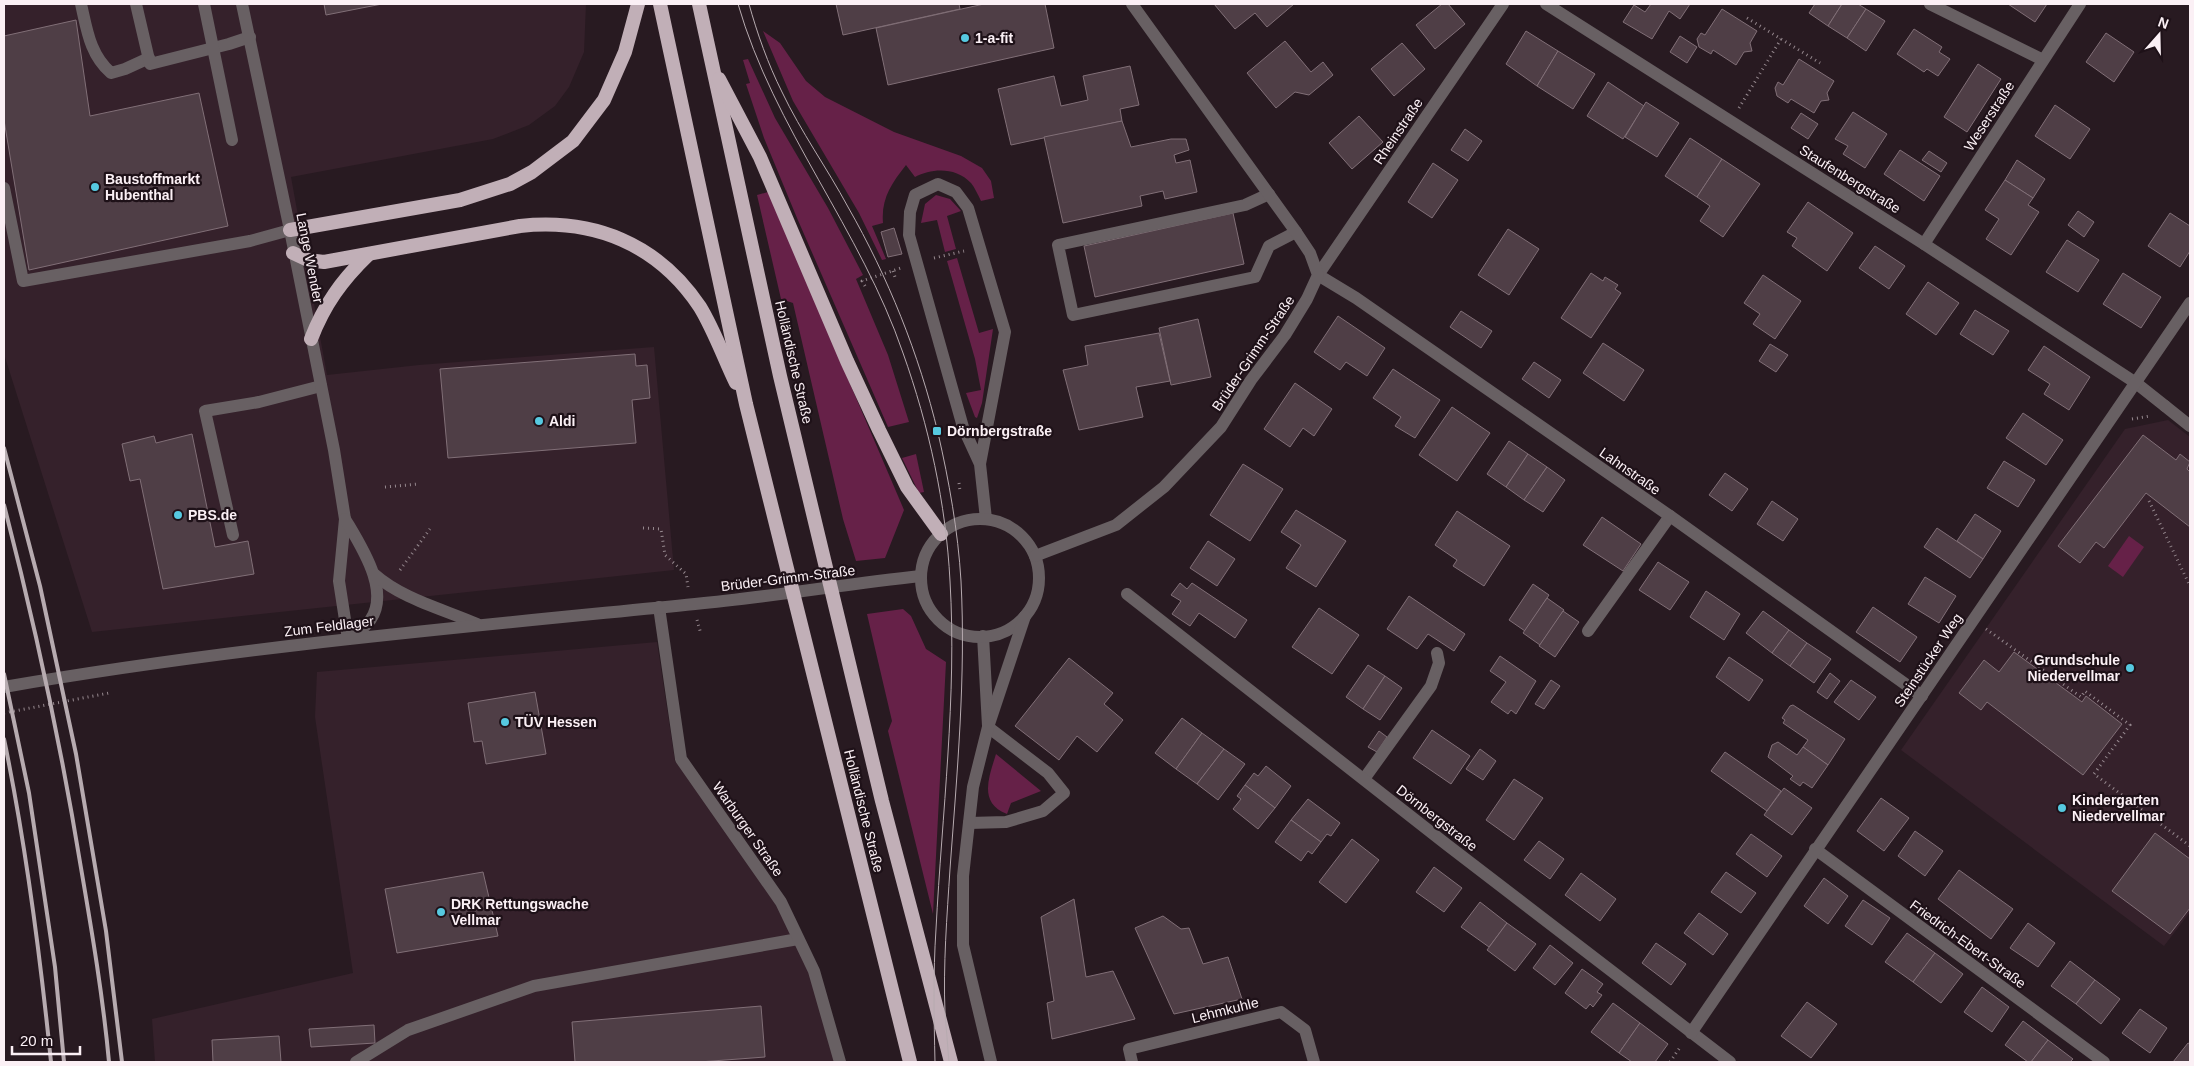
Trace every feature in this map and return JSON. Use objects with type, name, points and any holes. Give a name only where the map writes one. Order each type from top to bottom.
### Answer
[{"type":"highway","points":[[290,230],[460,200],[502,187],[532,172],[553,158],[572,140],[604,100],[625,52],[638,4]]},
{"type":"highway","points":[[660,4],[746,404]]},
{"type":"highway","name":"Holländische Straße","points":[[699,4],[780,376],[882,801],[951,1062]]},
{"type":"highway","points":[[712,67],[760,156],[847,361],[879,430],[907,487],[941,534]]},
{"type":"highway","points":[[294,253],[308,260],[324,262],[542,223],[565,224],[609,234],[651,256],[687,289],[701,309],[746,404]]},
{"type":"highway","points":[[311,339],[318,320],[336,290],[368,255]]},
{"type":"highway","name":"Holländische Straße","points":[[746,404],[910,1062]]},
{"type":"street","points":[[81,4],[89,38],[100,63],[111,74],[148,58]]},
{"type":"street","points":[[136,4],[150,64],[213,48],[250,36]]},
{"type":"street","points":[[204,4],[232,140]]},
{"type":"street","name":"Lange Wender","points":[[242,4],[290,230],[334,450],[345,519]]},
{"type":"street","points":[[1132,4],[1296,232],[1310,254],[1318,275]]},
{"type":"street","name":"Rheinstraße","points":[[1318,275],[1503,4]]},
{"type":"street","name":"Staufenbergstraße","points":[[1546,4],[1924,244],[2136,383],[2190,426]]},
{"type":"street","points":[[1930,4],[2043,60]]},
{"type":"street","name":"Weserstraße","points":[[1924,244],[2080,4]]},
{"type":"street","points":[[980,464],[963,427],[909,235],[910,212],[915,195],[938,184],[956,192],[968,208],[1005,332],[980,464],[986,519]]},
{"type":"street","points":[[4,188],[24,281],[250,241],[290,230]]},
{"type":"street","points":[[1269,194],[1245,205],[1058,245],[1073,316],[1255,277],[1270,246],[1296,232]]},
{"type":"street","name":"Lahnstraße","points":[[1318,275],[1356,298],[1670,516],[1922,696]]},
{"type":"street","name":"Brüder-Grimm-Straße","points":[[1035,556],[1116,525],[1164,486],[1221,427],[1251,380],[1285,335],[1318,275]]},
{"type":"street","name":"Steinstücker Weg","points":[[1691,1033],[2190,303]]},
{"type":"street","points":[[233,535],[205,411],[259,402],[321,386]]},
{"type":"street","points":[[1588,631],[1670,516]]},
{"type":"street","points":[[345,519],[369,560],[374,574],[375,610],[368,623],[348,639],[339,581],[345,519]]},
{"type":"street","points":[[991,1062],[963,945],[963,876],[973,787],[988,727],[1025,616],[1034,602],[1038,587],[1039,571],[1035,556],[1027,542],[1015,530],[1001,522],[986,519],[955,524],[941,534],[930,546],[924,560],[921,576],[923,592],[929,607],[939,620],[956,631],[983,636],[999,634],[1013,627],[1025,616]]},
{"type":"street","points":[[374,574],[386,585],[399,592],[480,625]]},
{"type":"street","name":"Brüder-Grimm-Straße","points":[[659,607],[755,598],[921,576]]},
{"type":"street","name":"Dörnbergstraße","points":[[1127,594],[1364,780],[1730,1062]]},
{"type":"street","name":"Zum Feldlager","points":[[4,687],[98,671],[348,639],[659,607]]},
{"type":"street","name":"Warburger Straße","points":[[659,607],[680,759],[781,902],[814,971],[840,1062]]},
{"type":"street","points":[[969,823],[1006,822],[1043,811],[1064,793],[1048,773],[988,727],[983,636]]},
{"type":"street","points":[[1364,780],[1430,686],[1438,663],[1437,653]]},
{"type":"street","name":"Friedrich-Ebert-Straße","points":[[1815,849],[2104,1062]]},
{"type":"street","points":[[356,1062],[408,1030],[534,986],[798,939]]},
{"type":"street","name":"Lehmkuhle","points":[[1132,1062],[1129,1049],[1281,1012],[1305,1030],[1314,1062]]},
{"type":"path","points":[[1747,18],[1820,63]]},
{"type":"path","points":[[1731,121],[1781,39]]},
{"type":"path","points":[[892,270],[895,277]]},
{"type":"path","points":[[2109,423],[2169,409]]},
{"type":"path","points":[[960,483],[960,490]]},
{"type":"path","points":[[385,487],[419,484]]},
{"type":"path","points":[[2149,501],[2190,586]]},
{"type":"path","points":[[643,528],[661,529],[665,555],[686,574],[701,634]]},
{"type":"path","points":[[400,570],[430,529]]},
{"type":"path","points":[[1974,619],[2081,697],[2085,691],[2130,726],[2094,774],[2190,846]]},
{"type":"path","points":[[4,713],[109,693]]},
{"type":"shaded area","points":[[4,4],[586,4],[584,52],[569,87],[555,106],[529,125],[493,139],[291,177],[327,375],[419,365],[654,347],[674,570],[92,632],[4,354]]},
{"type":"shaded area","points":[[763,31],[780,43],[806,81],[825,97],[894,132],[961,156],[982,168],[991,181],[994,198],[981,201],[971,183],[958,174],[936,171],[915,177],[906,165],[885,199],[883,223],[872,226],[886,259],[882,260],[859,213],[793,101]]},
{"type":"shaded area","points":[[748,59],[775,118],[828,208],[863,275],[856,279],[888,355],[909,422],[888,427],[764,138],[746,84],[750,83],[743,60]]},
{"type":"shaded area","points":[[768,192],[904,510],[885,558],[856,561],[843,519],[793,303],[781,299],[757,195]]},
{"type":"shaded area","points":[[936,195],[950,199],[961,211],[947,216],[956,249],[945,252],[937,220],[921,223],[925,204]]},
{"type":"shaded area","points":[[957,258],[979,333],[993,329],[982,403],[977,418],[966,393],[981,390],[975,359],[947,261]]},
{"type":"shaded area","points":[[2168,420],[2190,437],[2190,912],[2164,946],[1901,750],[2125,429]]},
{"type":"shaded area","points":[[916,454],[924,492],[919,493],[902,458]]},
{"type":"shaded area","points":[[2129,536],[2144,547],[2123,577],[2108,566]]},
{"type":"shaded area","points":[[903,609],[911,616],[926,649],[946,662],[933,914],[888,731],[892,721],[867,614]]},
{"type":"shaded area","points":[[657,642],[675,761],[781,902],[814,971],[840,1062],[155,1062],[152,1019],[353,973],[315,717],[317,672]]},
{"type":"shaded area","points":[[996,754],[1041,791],[1011,803],[1007,814],[992,803],[989,796],[989,780]]},
{"type":"building","points":[[324,4],[382,4],[326,15]]},
{"type":"building","points":[[836,4],[959,4],[960,9],[843,35]]},
{"type":"building","name":"1-a-fit","points":[[984,4],[1045,4],[1054,48],[888,85],[876,28]]},
{"type":"building","points":[[1214,4],[1294,4],[1267,27],[1255,13],[1235,29]]},
{"type":"building","points":[[1442,4],[1448,4],[1465,24],[1435,49],[1416,25]]},
{"type":"building","points":[[1651,4],[1690,4],[1680,19],[1669,11],[1652,39],[1623,22],[1634,5],[1645,12]]},
{"type":"building","points":[[1815,4],[1842,4],[1828,26],[1809,13]]},
{"type":"building","points":[[1842,4],[1858,4],[1866,9],[1847,38],[1828,26]]},
{"type":"building","points":[[2008,4],[2047,4],[2035,22]]},
{"type":"building","points":[[1722,9],[1757,31],[1750,43],[1752,51],[1744,52],[1736,65],[1713,50],[1711,54],[1699,47],[1697,39],[1701,33],[1705,35]]},
{"type":"building","points":[[1866,9],[1885,21],[1866,51],[1847,38]]},
{"type":"building","points":[[76,20],[90,116],[199,93],[228,226],[29,270],[4,120],[4,36]]},
{"type":"building","points":[[1914,29],[1942,47],[1939,52],[1950,59],[1938,76],[1927,69],[1924,72],[1897,54]]},
{"type":"building","points":[[1526,31],[1558,51],[1537,86],[1506,64]]},
{"type":"building","points":[[2106,33],[2134,52],[2114,82],[2086,62]]},
{"type":"building","points":[[1680,36],[1697,47],[1687,63],[1670,52]]},
{"type":"building","points":[[1285,41],[1311,72],[1323,62],[1333,75],[1309,95],[1295,92],[1276,108],[1247,73]]},
{"type":"building","points":[[1402,43],[1425,69],[1394,96],[1371,69]]},
{"type":"building","points":[[1558,51],[1595,74],[1573,109],[1537,86]]},
{"type":"building","points":[[1799,59],[1834,81],[1827,93],[1829,100],[1821,101],[1814,113],[1791,99],[1788,103],[1777,96],[1775,88],[1778,82],[1783,85]]},
{"type":"building","points":[[1978,64],[2001,79],[1967,132],[1944,117]]},
{"type":"building","points":[[1130,66],[1139,105],[1120,109],[1122,121],[1011,145],[998,89],[1054,76],[1061,106],[1088,100],[1083,76]]},
{"type":"building","points":[[1608,82],[1644,106],[1623,139],[1587,116]]},
{"type":"building","points":[[1646,102],[1679,123],[1657,157],[1625,137]]},
{"type":"building","points":[[2055,105],[2090,129],[2070,159],[2035,136]]},
{"type":"building","points":[[1853,112],[1887,134],[1865,168],[1843,154],[1848,146],[1835,139]]},
{"type":"building","points":[[1801,113],[1818,124],[1808,139],[1791,128]]},
{"type":"building","points":[[1359,116],[1383,142],[1352,169],[1329,143]]},
{"type":"building","points":[[1122,121],[1131,147],[1171,139],[1186,139],[1189,150],[1174,155],[1176,163],[1190,160],[1197,192],[1165,199],[1163,191],[1140,196],[1142,206],[1063,223],[1044,137]]},
{"type":"building","points":[[1465,129],[1482,141],[1468,161],[1451,150]]},
{"type":"building","points":[[1690,138],[1722,159],[1697,197],[1665,176]]},
{"type":"building","points":[[1900,150],[1940,176],[1924,201],[1884,174]]},
{"type":"building","points":[[1929,151],[1947,163],[1941,172],[1922,160]]},
{"type":"building","points":[[1722,159],[1760,184],[1723,237],[1700,221],[1710,206],[1697,197]]},
{"type":"building","points":[[2017,160],[2045,179],[2033,198],[2005,180]]},
{"type":"building","points":[[1433,163],[1458,180],[1432,218],[1408,202]]},
{"type":"building","points":[[2005,180],[2033,198],[2028,205],[2039,212],[2011,255],[1986,239],[1999,219],[1985,210]]},
{"type":"building","points":[[1808,202],[1853,233],[1827,271],[1792,246],[1797,238],[1787,232]]},
{"type":"building","points":[[2078,211],[2094,222],[2084,237],[2068,225]]},
{"type":"building","points":[[1233,213],[1244,264],[1095,297],[1084,246]]},
{"type":"building","points":[[2170,213],[2190,226],[2190,251],[2180,267],[2148,246]]},
{"type":"building","points":[[894,228],[902,254],[888,257],[881,232]]},
{"type":"building","points":[[1508,229],[1539,249],[1509,295],[1478,275]]},
{"type":"building","points":[[2067,240],[2099,260],[2078,292],[2046,272]]},
{"type":"building","points":[[1875,246],[1905,266],[1889,289],[1859,268]]},
{"type":"building","points":[[1591,273],[1603,281],[1605,277],[1618,285],[1615,289],[1621,293],[1591,338],[1561,318]]},
{"type":"building","points":[[2123,273],[2161,297],[2141,328],[2103,304]]},
{"type":"building","points":[[1763,275],[1801,301],[1775,339],[1753,324],[1760,314],[1744,303]]},
{"type":"building","points":[[1928,282],[1959,303],[1936,335],[1906,314]]},
{"type":"building","points":[[1975,310],[2009,331],[1993,355],[1960,334]]},
{"type":"building","points":[[1461,311],[1492,331],[1481,348],[1450,327]]},
{"type":"building","points":[[1338,316],[1385,348],[1367,376],[1346,362],[1340,370],[1314,352]]},
{"type":"building","points":[[1198,319],[1211,377],[1171,385],[1159,328]]},
{"type":"building","points":[[1159,333],[1170,381],[1136,387],[1143,417],[1079,430],[1063,370],[1088,365],[1085,346]]},
{"type":"building","points":[[1603,343],[1644,370],[1624,401],[1583,373]]},
{"type":"building","points":[[1770,344],[1788,355],[1776,372],[1759,361]]},
{"type":"building","points":[[2044,346],[2090,377],[2069,410],[2044,394],[2050,384],[2028,370]]},
{"type":"building","name":"Aldi","points":[[635,354],[636,366],[647,365],[650,398],[632,400],[636,443],[448,458],[440,369]]},
{"type":"building","points":[[1534,362],[1561,380],[1549,398],[1522,379]]},
{"type":"building","points":[[1393,369],[1440,400],[1415,438],[1395,426],[1401,417],[1373,398]]},
{"type":"building","points":[[1295,383],[1332,409],[1314,436],[1303,428],[1290,447],[1264,429]]},
{"type":"building","points":[[1452,407],[1490,433],[1457,481],[1419,455]]},
{"type":"building","points":[[2023,413],[2063,440],[2046,465],[2006,438]]},
{"type":"building","points":[[192,434],[215,547],[248,541],[254,574],[163,589],[140,479],[130,481],[122,444],[154,436],[156,443]]},
{"type":"building","points":[[2143,435],[2176,460],[2180,454],[2190,462],[2187,469],[2190,472],[2190,527],[2146,493],[2104,548],[2096,542],[2080,563],[2058,546]]},
{"type":"building","points":[[1509,441],[1528,454],[1506,487],[1487,474]]},
{"type":"building","points":[[1528,454],[1547,467],[1524,500],[1506,487]]},
{"type":"building","points":[[2004,461],[2035,480],[2018,507],[1987,488]]},
{"type":"building","points":[[1243,464],[1283,489],[1250,541],[1210,515]]},
{"type":"building","points":[[1547,467],[1565,480],[1543,512],[1524,500]]},
{"type":"building","points":[[1725,473],[1748,489],[1732,511],[1709,495]]},
{"type":"building","points":[[1772,501],[1798,519],[1783,541],[1757,524]]},
{"type":"building","points":[[1296,510],[1346,541],[1316,587],[1286,568],[1301,545],[1281,532]]},
{"type":"building","points":[[1457,511],[1510,546],[1484,586],[1453,566],[1457,560],[1435,545]]},
{"type":"building","points":[[1975,514],[2001,531],[1983,559],[1957,541]]},
{"type":"building","points":[[1602,517],[1641,544],[1623,571],[1583,545]]},
{"type":"building","points":[[1937,528],[1983,559],[1970,578],[1924,547]]},
{"type":"building","points":[[1208,541],[1235,559],[1217,586],[1190,568]]},
{"type":"building","points":[[1658,562],[1689,582],[1670,610],[1639,590]]},
{"type":"building","points":[[1925,577],[1956,596],[1939,623],[1908,604]]},
{"type":"building","points":[[1180,583],[1187,589],[1192,583],[1247,620],[1235,638],[1199,613],[1190,626],[1172,614],[1181,601],[1171,595]]},
{"type":"building","points":[[1533,584],[1549,595],[1525,631],[1509,620]]},
{"type":"building","points":[[1706,591],[1740,614],[1724,640],[1690,617]]},
{"type":"building","points":[[1409,596],[1465,634],[1454,651],[1428,634],[1417,649],[1387,629]]},
{"type":"building","points":[[1547,598],[1564,610],[1540,645],[1523,633]]},
{"type":"building","points":[[1873,607],[1917,637],[1900,662],[1856,632]]},
{"type":"building","points":[[1319,608],[1359,635],[1332,674],[1292,647]]},
{"type":"building","points":[[1563,611],[1579,622],[1555,657],[1539,646]]},
{"type":"building","points":[[1763,611],[1789,630],[1772,653],[1746,633]]},
{"type":"building","points":[[1789,630],[1807,643],[1790,666],[1772,653]]},
{"type":"building","points":[[1807,643],[1831,659],[1814,683],[1790,666]]},
{"type":"building","points":[[2014,652],[2082,702],[2086,696],[2122,724],[2083,775],[1987,702],[1981,710],[1959,693],[1984,660],[1999,672]]},
{"type":"building","points":[[1500,656],[1536,681],[1516,714],[1511,710],[1508,714],[1491,702],[1506,682],[1490,671]]},
{"type":"building","points":[[1729,657],[1763,680],[1749,701],[1716,677]]},
{"type":"building","points":[[1069,658],[1113,693],[1104,704],[1123,720],[1097,752],[1077,736],[1059,760],[1015,726]]},
{"type":"building","points":[[1368,665],[1385,676],[1363,709],[1346,697]]},
{"type":"building","points":[[1830,673],[1840,681],[1827,699],[1817,692]]},
{"type":"building","points":[[1385,676],[1402,688],[1380,720],[1363,709]]},
{"type":"building","points":[[1551,680],[1560,686],[1544,709],[1535,704]]},
{"type":"building","points":[[1851,680],[1876,697],[1859,720],[1834,702]]},
{"type":"building","name":"TÜV Hessen","points":[[535,692],[546,754],[486,764],[482,741],[474,742],[468,703]]},
{"type":"building","points":[[1793,705],[1845,739],[1828,765],[1803,747],[1808,740],[1783,723],[1785,720],[1782,718],[1790,706]]},
{"type":"building","points":[[1182,718],[1202,733],[1176,769],[1155,753]]},
{"type":"building","points":[[1432,730],[1470,756],[1451,784],[1413,758]]},
{"type":"building","points":[[1379,731],[1387,737],[1377,752],[1368,747]]},
{"type":"building","points":[[1202,733],[1224,749],[1197,784],[1176,769]]},
{"type":"building","points":[[1778,742],[1797,755],[1803,747],[1828,765],[1812,788],[1803,782],[1800,786],[1790,779],[1793,776],[1768,757],[1772,745]]},
{"type":"building","points":[[1224,749],[1245,764],[1218,800],[1197,784]]},
{"type":"building","points":[[1480,749],[1496,761],[1483,780],[1466,769]]},
{"type":"building","points":[[1725,752],[1781,791],[1767,811],[1711,771]]},
{"type":"building","points":[[1266,766],[1291,786],[1275,808],[1245,785],[1254,773],[1258,776]]},
{"type":"building","points":[[1514,779],[1543,798],[1514,840],[1486,820]]},
{"type":"building","points":[[1245,785],[1275,808],[1258,829],[1233,809],[1241,799],[1237,796]]},
{"type":"building","points":[[1784,788],[1812,808],[1792,835],[1764,815]]},
{"type":"building","points":[[1881,798],[1909,818],[1884,851],[1857,831]]},
{"type":"building","points":[[1308,799],[1340,823],[1331,836],[1327,834],[1321,842],[1291,820]]},
{"type":"building","points":[[1291,820],[1321,842],[1312,854],[1308,851],[1301,861],[1275,842]]},
{"type":"building","points":[[1915,831],[1943,851],[1925,876],[1898,856]]},
{"type":"building","points":[[2155,833],[2190,859],[2190,908],[2170,934],[2112,891]]},
{"type":"building","points":[[1751,834],[1782,856],[1767,877],[1736,854]]},
{"type":"building","points":[[1352,839],[1379,860],[1346,903],[1319,882]]},
{"type":"building","points":[[1539,841],[1564,859],[1550,879],[1524,860]]},
{"type":"building","points":[[1434,867],[1462,888],[1444,912],[1416,892]]},
{"type":"building","points":[[1959,870],[2013,909],[1991,939],[1938,899]]},
{"type":"building","name":"DRK Rettungswache Vellmar","points":[[483,872],[498,936],[397,953],[385,889]]},
{"type":"building","points":[[1726,872],[1756,893],[1741,913],[1711,892]]},
{"type":"building","points":[[1581,873],[1616,899],[1600,921],[1565,895]]},
{"type":"building","points":[[1824,878],[1848,896],[1828,924],[1804,906]]},
{"type":"building","points":[[1074,899],[1086,977],[1113,971],[1135,1019],[1052,1039],[1047,1003],[1054,1001],[1041,917]]},
{"type":"building","points":[[1863,900],[1890,918],[1872,945],[1845,926]]},
{"type":"building","points":[[1480,902],[1507,923],[1489,947],[1461,927]]},
{"type":"building","points":[[1699,913],[1728,934],[1713,955],[1684,933]]},
{"type":"building","points":[[1163,916],[1181,929],[1189,928],[1203,964],[1228,957],[1242,999],[1174,1014],[1135,928]]},
{"type":"building","points":[[1507,923],[1536,944],[1515,971],[1487,950]]},
{"type":"building","points":[[2028,923],[2055,943],[2038,967],[2010,948]]},
{"type":"building","points":[[1907,933],[1935,953],[1913,982],[1885,962]]},
{"type":"building","points":[[1656,943],[1686,964],[1671,985],[1642,963]]},
{"type":"building","points":[[1550,945],[1573,963],[1555,985],[1533,968]]},
{"type":"building","points":[[1935,953],[1963,974],[1941,1003],[1913,982]]},
{"type":"building","points":[[2070,961],[2095,980],[2076,1004],[2051,986]]},
{"type":"building","points":[[1582,969],[1603,984],[1597,992],[1602,995],[1593,1007],[1590,1004],[1586,1009],[1565,993]]},
{"type":"building","points":[[2095,980],[2120,999],[2101,1024],[2076,1004]]},
{"type":"building","points":[[1982,987],[2009,1007],[1992,1032],[1964,1012]]},
{"type":"building","points":[[1807,1002],[1837,1024],[1811,1058],[1781,1036]]},
{"type":"building","points":[[1613,1003],[1640,1023],[1619,1053],[1591,1032]]},
{"type":"building","points":[[761,1006],[765,1057],[699,1062],[575,1062],[572,1022]]},
{"type":"building","points":[[2140,1009],[2167,1028],[2150,1053],[2122,1033]]},
{"type":"building","points":[[2023,1021],[2048,1040],[2031,1062],[2028,1062],[2005,1045]]},
{"type":"building","points":[[1640,1023],[1668,1044],[1655,1062],[1632,1062],[1619,1053]]},
{"type":"building","points":[[374,1025],[375,1043],[311,1047],[309,1029]]},
{"type":"building","points":[[279,1036],[281,1062],[213,1062],[212,1040]]},
{"type":"building","points":[[2048,1040],[2073,1059],[2070,1062],[2031,1062]]},
{"type":"building","points":[[2188,1043],[2190,1044],[2190,1062],[2173,1062]]},
{"type":"tram line","points":[[738,4],[754,50],[773,94],[865,264],[885,308],[903,353],[921,409],[935,466],[945,523],[952,624],[948,755],[935,946],[935,1062]]},
{"type":"tram line","points":[[749,4],[763,48],[782,92],[863,234],[901,317],[922,374],[938,433],[949,488],[960,562],[962,617],[960,725],[945,959],[945,1013],[949,1062]]},
{"type":"railway","points":[[4,448],[40,586],[76,754],[106,931],[122,1062]]},
{"type":"railway","points":[[4,505],[37,640],[65,776],[97,965],[109,1062]]},
{"type":"railway","points":[[4,674],[29,793],[55,967],[64,1062]]},
{"type":"railway","points":[[4,739],[32,900],[51,1062]]},
{"type":"place","name":"1-a-fit","points":[[965,38]]},
{"type":"place","name":"Baustoffmarkt Hubenthal","points":[[95,187]]},
{"type":"place","name":"Aldi","points":[[539,421]]},
{"type":"place","name":"Dörnbergstraße","points":[[937,431]]},
{"type":"place","name":"PBS.de","points":[[178,515]]},
{"type":"place","name":"Grundschule Niedervellmar","points":[[2130,668]]},
{"type":"place","name":"TÜV Hessen","points":[[505,722]]},
{"type":"place","name":"Kindergarten Niedervellmar","points":[[2062,808]]},
{"type":"place","name":"DRK Rettungswache Vellmar","points":[[441,912]]}]
